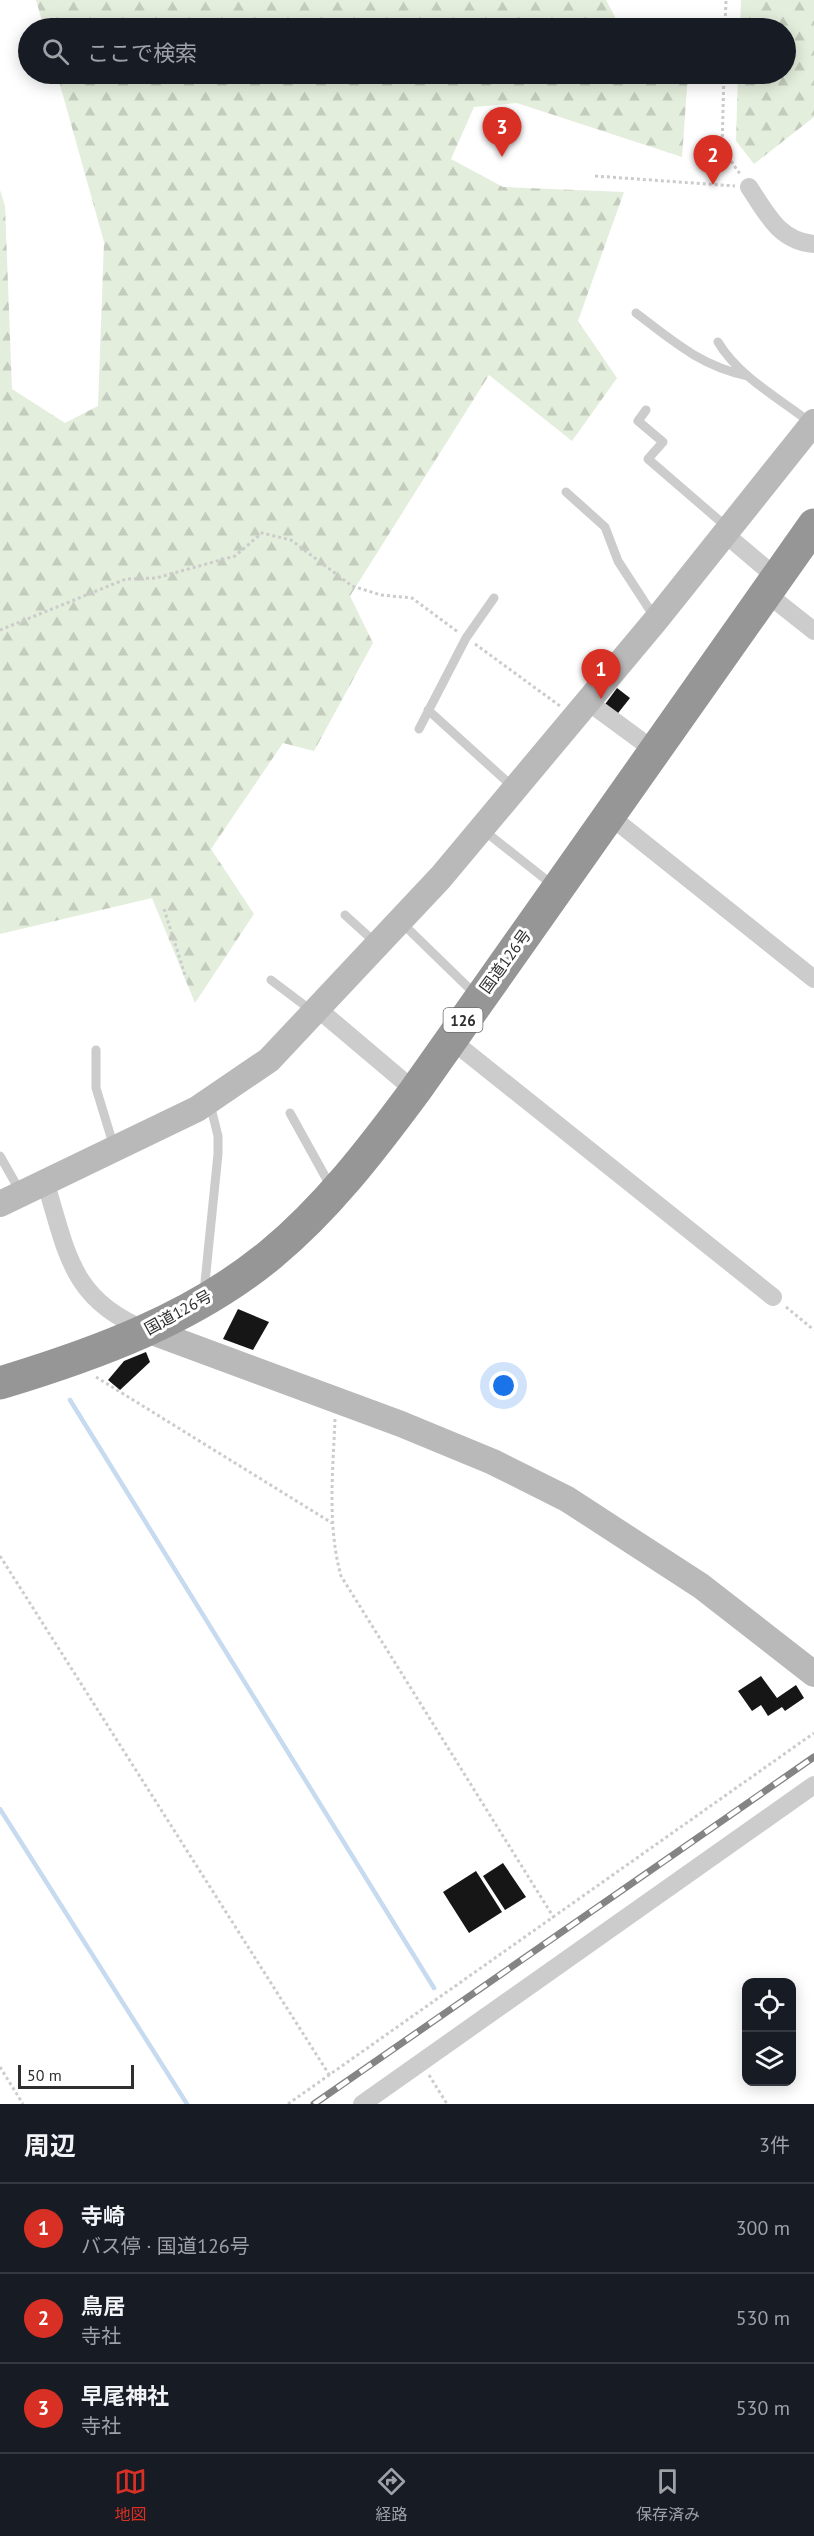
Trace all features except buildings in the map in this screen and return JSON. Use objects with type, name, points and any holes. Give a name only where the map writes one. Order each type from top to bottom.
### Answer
[{"type":"highway","name":"国道126号","points":[[0,1383],[82,1358],[147,1330],[203,1301],[270,1255],[334,1192],[363,1161],[415,1091],[814,525]]},
{"type":"street","points":[[749,187],[780,232],[798,243],[814,244]]},
{"type":"street","points":[[11,1198],[209,1102],[269,1060],[401,921],[656,620],[813,423]]},
{"type":"street","points":[[727,531],[771,586],[814,631]]},
{"type":"street","points":[[580,708],[655,751]]},
{"type":"street","points":[[610,816],[814,979]]},
{"type":"street","points":[[316,1011],[415,1091]]},
{"type":"street","points":[[450,1039],[773,1297]]},
{"type":"street","points":[[45,1181],[73,1270],[88,1293],[119,1319],[336,1399],[493,1462],[567,1499],[701,1586],[814,1674]]},
{"type":"street","points":[[362,2104],[814,1785]]},
{"type":"lane","points":[[636,314],[697,359],[723,371],[748,376]]},
{"type":"lane","points":[[718,342],[726,355],[748,376],[813,423]]},
{"type":"lane","points":[[646,410],[638,421],[663,442],[648,459],[727,531]]},
{"type":"lane","points":[[566,492],[605,527],[618,561],[656,620]]},
{"type":"lane","points":[[418,729],[466,638],[494,598]]},
{"type":"lane","points":[[428,710],[514,788]]},
{"type":"lane","points":[[480,828],[557,889]]},
{"type":"lane","points":[[345,915],[378,945]]},
{"type":"lane","points":[[401,921],[479,998]]},
{"type":"lane","points":[[271,980],[316,1011]]},
{"type":"lane","points":[[96,1050],[96,1088],[115,1148]]},
{"type":"lane","points":[[203,1301],[218,1154],[218,1136],[209,1102]]},
{"type":"lane","points":[[290,1113],[334,1192]]},
{"type":"lane","points":[[0,1156],[11,1198]]},
{"type":"path","points":[[725,18],[726,0]]},
{"type":"path","points":[[724,84],[722,148],[749,187]]},
{"type":"path","points":[[595,176],[749,187]]},
{"type":"path","points":[[0,630],[126,579],[156,578],[235,556],[262,533],[291,540],[352,586],[381,595],[412,598],[466,638],[580,708]]},
{"type":"path","points":[[164,909],[186,978]]},
{"type":"path","points":[[773,1297],[814,1330]]},
{"type":"path","points":[[82,1358],[87,1371],[332,1523]]},
{"type":"path","points":[[336,1399],[332,1523],[333,1548],[341,1576],[554,1918]]},
{"type":"path","points":[[0,1556],[330,2076]]},
{"type":"path","points":[[288,2104],[814,1733]]},
{"type":"path","points":[[421,2063],[447,2104]]},
{"type":"path","points":[[0,2067],[23,2104]]},
{"type":"green space","points":[[36,0],[606,0],[616,18],[41,18]]},
{"type":"green space","points":[[741,0],[814,0],[814,117],[754,164],[736,141],[738,84],[796,84],[796,18],[740,18]]},
{"type":"green space","points":[[60,84],[687,84],[682,157],[517,103],[474,107],[451,159],[503,187],[624,192],[578,321],[617,378],[572,441],[489,375],[350,596],[373,643],[314,751],[283,743],[211,849],[254,914],[195,1003],[152,898],[0,934],[0,190],[5,206],[12,389],[65,423],[98,406],[104,242]]},
{"type":"waterway","points":[[70,1400],[434,1988]]},
{"type":"waterway","points":[[0,1809],[187,2104]]},
{"type":"railway","points":[[314,2104],[814,1757]]},
{"type":"place","name":"早尾神社","points":[[502,157]]},
{"type":"place","name":"鳥居","points":[[713,185]]},
{"type":"place","name":"寺崎","points":[[601,699]]}]
